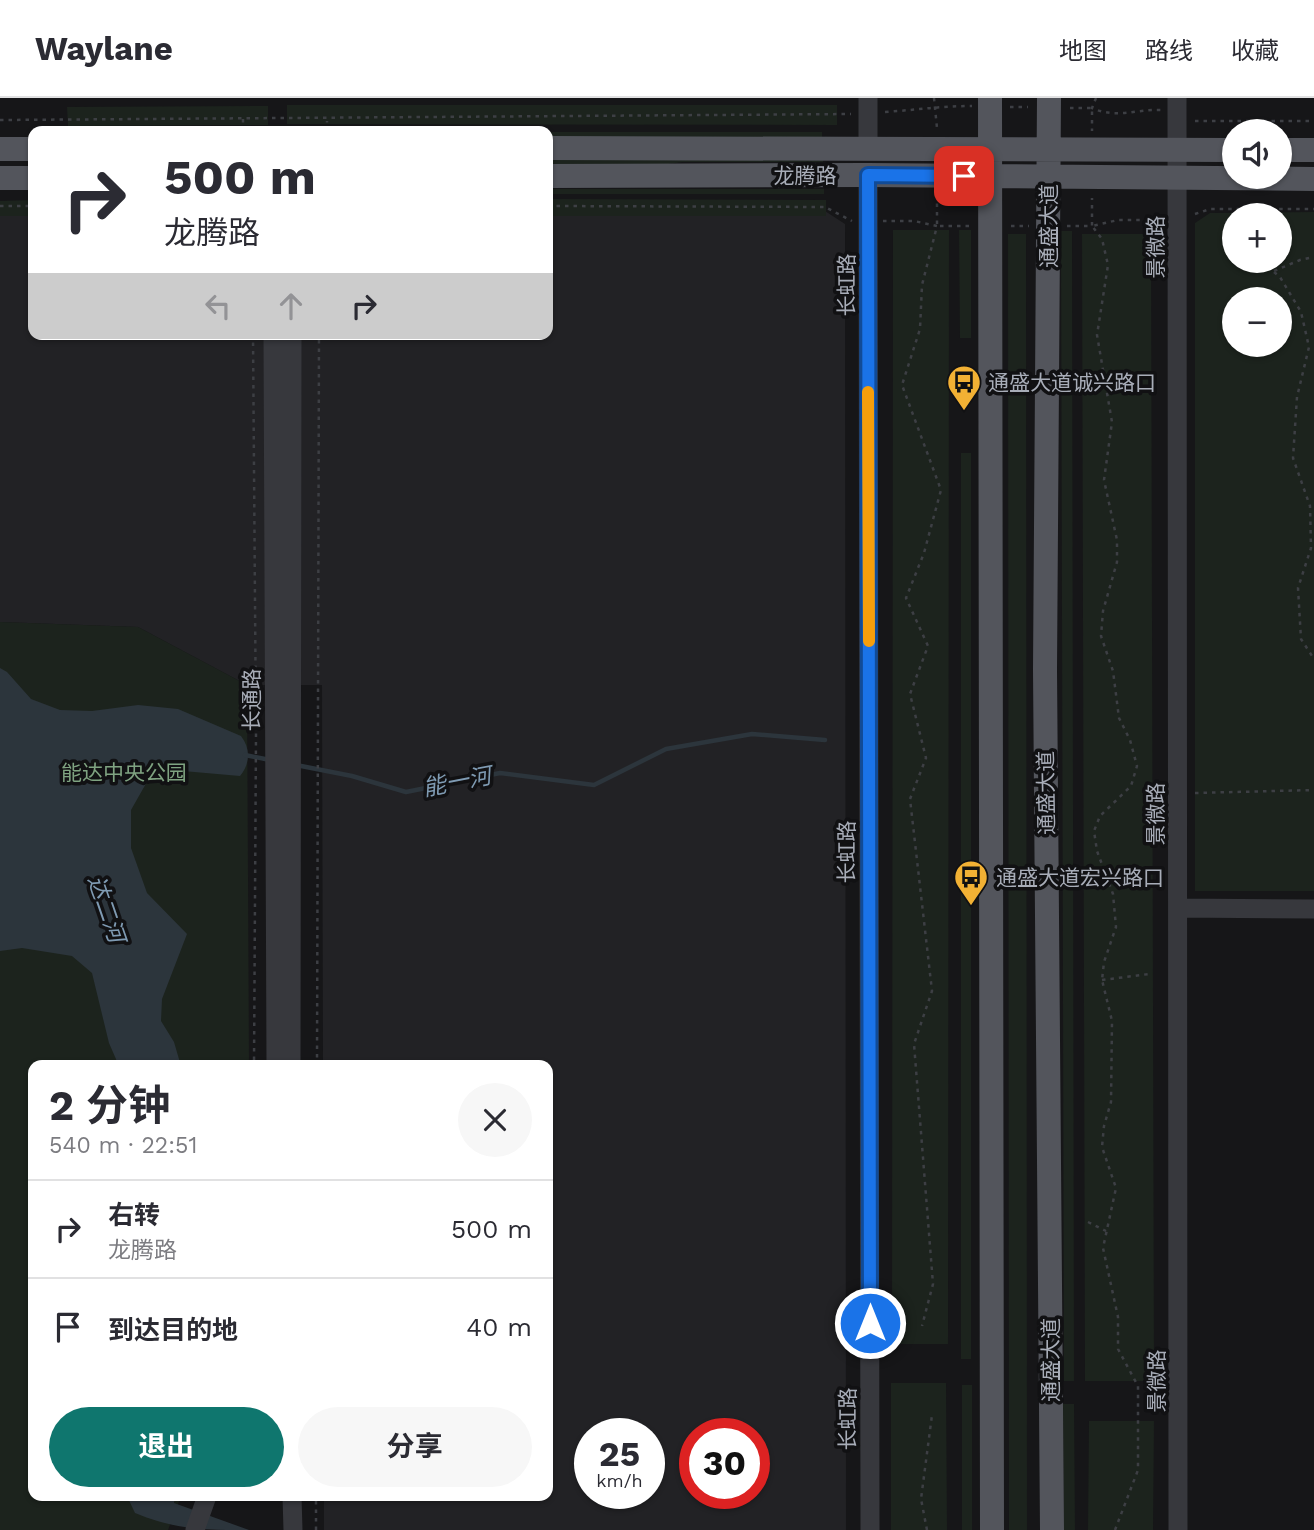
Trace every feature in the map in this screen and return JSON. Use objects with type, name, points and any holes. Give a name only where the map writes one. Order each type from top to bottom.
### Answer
[{"type":"main road","points":[[990,98],[988,176],[992,1530]]},
{"type":"main road","name":"通盛大道","points":[[1049,98],[1045,670],[1052,1530]]},
{"type":"main road","name":"龙腾路","points":[[553,148],[1222,150]]},
{"type":"main road","points":[[0,149],[28,149]]},
{"type":"main road","points":[[1292,150],[1314,150]]},
{"type":"main road","name":"龙腾路","points":[[553,176],[868,175],[1177,180],[1314,179]]},
{"type":"main road","points":[[0,178],[28,178]]},
{"type":"street","name":"景微路","points":[[1170,104],[1177,150],[1178,1530]]},
{"type":"street","points":[[868,148],[872,105]]},
{"type":"street","name":"长虹路","points":[[868,175],[870,1530]]},
{"type":"street","name":"长通路","points":[[274,340],[276,1060]]},
{"type":"street","name":"长通路","points":[[291,1060],[292,340]]},
{"type":"street","points":[[1178,908],[1314,909]]},
{"type":"street","points":[[292,1501],[293,1530]]},
{"type":"street","points":[[195,1530],[205,1502]]},
{"type":"path","points":[[872,105],[927,110],[937,106],[934,98]]},
{"type":"path","points":[[1096,98],[1092,108],[1120,115],[1170,104]]},
{"type":"path","points":[[0,120],[851,114]]},
{"type":"path","points":[[243,118],[243,126]]},
{"type":"path","points":[[327,119],[327,126]]},
{"type":"path","points":[[1190,121],[1314,121]]},
{"type":"path","points":[[0,205],[28,206]]},
{"type":"path","points":[[553,206],[825,207],[850,221],[863,221]]},
{"type":"path","points":[[1192,215],[1210,209],[1314,209]]},
{"type":"path","points":[[1115,1530],[1138,1471],[1138,1386],[1118,1349],[1118,1317],[1103,1248],[1116,1188],[1102,1147],[1104,1126],[1111,1102],[1112,1021],[1102,980],[1104,962],[1116,927],[1114,894],[1097,851],[1094,831],[1100,816],[1131,786],[1137,766],[1130,740],[1119,718],[1113,671],[1101,636],[1103,611],[1117,562],[1117,540],[1104,480],[1112,422],[1097,335],[1108,265],[1102,239],[1092,226],[1118,220],[1172,220]]},
{"type":"path","points":[[876,221],[914,221],[937,226],[922,285],[920,329],[902,385],[941,490],[924,553],[905,598],[928,646],[911,694],[926,758],[911,799],[932,991],[914,1044],[933,1284],[922,1326]]},
{"type":"path","points":[[1292,263],[1314,257]]},
{"type":"path","points":[[1276,273],[1301,312],[1309,347],[1297,397],[1293,458],[1310,506],[1311,548],[1298,588],[1301,639],[1314,659]]},
{"type":"path","points":[[253,340],[256,734],[254,1060]]},
{"type":"path","points":[[317,1060],[319,340]]},
{"type":"path","points":[[1191,793],[1314,790]]},
{"type":"path","points":[[1102,980],[1149,974]]},
{"type":"path","points":[[1088,1222],[1106,1231]]},
{"type":"path","points":[[927,1530],[921,1499],[932,1415]]},
{"type":"path","points":[[316,1501],[316,1530]]},
{"type":"shaded area","points":[[553,209],[825,211],[845,224],[846,1530],[324,1530],[324,1501],[553,1501],[553,1060],[323,1060],[322,685],[247,685],[138,627],[0,622],[0,210],[28,210],[28,340],[553,340]]},
{"type":"green space","points":[[287,105],[837,105],[837,125],[287,124]]},
{"type":"green space","points":[[268,106],[268,125],[68,126],[67,107]]},
{"type":"green space","points":[[553,132],[822,132],[822,140],[553,139]]},
{"type":"green space","points":[[823,157],[823,162],[683,162],[615,171],[553,171],[553,158]]},
{"type":"green space","points":[[553,189],[824,189],[824,194],[553,194]]},
{"type":"green space","points":[[553,199],[826,200],[826,216],[553,216]]},
{"type":"green space","points":[[28,200],[28,216],[0,216],[0,201]]},
{"type":"green space","points":[[1292,212],[1314,212],[1314,891],[1195,891],[1195,223],[1210,213],[1222,213],[1222,273],[1292,273]]},
{"type":"green space","points":[[893,230],[949,230],[948,1344],[892,1344]]},
{"type":"green space","points":[[959,230],[971,230],[971,338],[960,338]]},
{"type":"green space","points":[[1061,231],[1072,231],[1074,1381],[1064,1381]]},
{"type":"green space","points":[[1008,234],[1026,234],[1027,1530],[1009,1530]]},
{"type":"green space","points":[[1082,234],[1151,234],[1154,1381],[1085,1381]]},
{"type":"green space","points":[[961,453],[971,453],[971,1359],[961,1359]]},
{"type":"green space","name":"能达中央公园","points":[[0,622],[138,627],[247,685],[249,1060],[28,1060],[28,1501],[179,1501],[168,1530],[0,1530]]},
{"type":"green space","points":[[891,1383],[946,1383],[947,1530],[891,1530]]},
{"type":"green space","points":[[962,1385],[972,1385],[972,1530],[962,1530]]},
{"type":"green space","points":[[1063,1404],[1074,1404],[1075,1530],[1064,1530]]},
{"type":"green space","points":[[1089,1421],[1154,1421],[1153,1530],[1088,1530]]},
{"type":"water","name":"达二河","points":[[0,668],[7,672],[31,699],[60,710],[92,711],[138,705],[178,709],[241,736],[248,756],[246,767],[240,776],[183,771],[148,780],[131,810],[131,848],[147,893],[187,934],[162,999],[161,1021],[174,1042],[179,1060],[116,1060],[109,1043],[92,973],[72,956],[22,948],[0,951]]},
{"type":"water","points":[[129,1501],[174,1501],[249,1530],[177,1526],[135,1513]]},
{"type":"waterway","name":"能一河","points":[[296,765],[352,776],[406,792],[500,773],[594,785],[666,749],[752,734],[825,740]]},
{"type":"waterway","name":"能一河","points":[[245,755],[270,760]]},
{"type":"slow traffic","points":[[868,392],[869,641]]},
{"type":"place","name":"通盛大道诚兴路口","points":[[964,412]]},
{"type":"place","name":"通盛大道宏兴路口","points":[[971,907]]},
{"type":"route","points":[[870,1323],[868,175],[964,176]]}]
